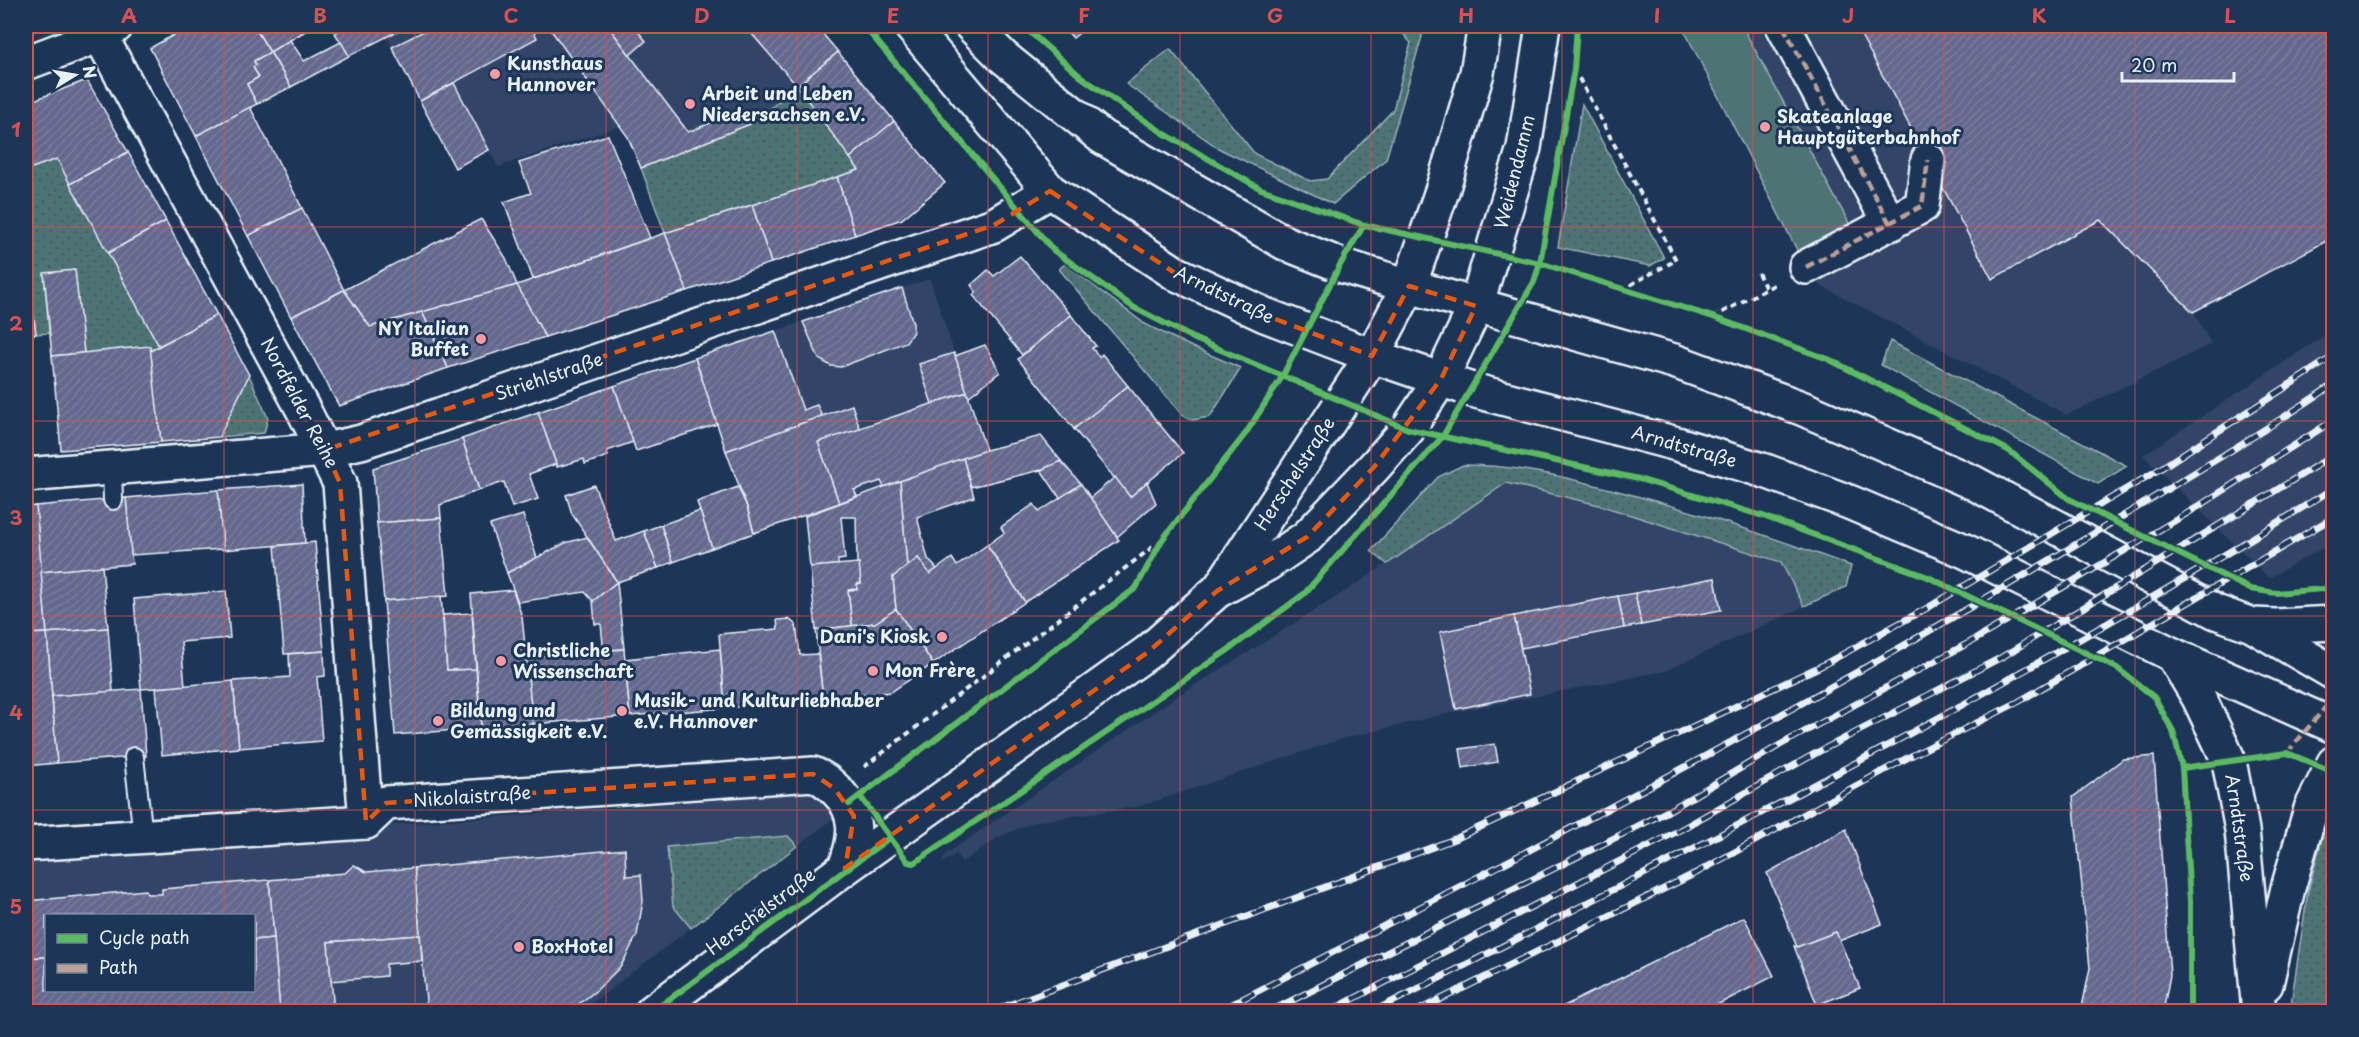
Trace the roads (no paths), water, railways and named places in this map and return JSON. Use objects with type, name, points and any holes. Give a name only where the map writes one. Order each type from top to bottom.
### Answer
[{"type":"street","name":"Arndtstraße","points":[[911,26],[1050,191],[1175,273],[1265,315],[1372,356],[1472,390],[1677,444],[1768,472],[1839,498],[1965,551],[2173,655],[2199,698],[2229,760],[2243,841],[2259,1011]]},
{"type":"street","points":[[972,26],[1002,56],[1102,137],[1285,243],[1340,265],[1409,286],[1674,361],[1804,409],[1974,483],[2216,612],[2252,625],[2334,673]]},
{"type":"street","points":[[1372,356],[1409,286],[1449,167],[1477,73],[1485,26]]},
{"type":"street","name":"Weidendamm","points":[[1441,379],[1476,306],[1524,148],[1543,26]]},
{"type":"street","points":[[1783,26],[1890,224]]},
{"type":"street","points":[[26,63],[104,29]]},
{"type":"street","name":"Nordfelder Reihe","points":[[104,29],[325,450],[340,483],[366,822]]},
{"type":"street","points":[[1806,267],[1922,206],[1928,160]]},
{"type":"street","name":"Striehlstraße","points":[[26,475],[113,484],[325,450],[361,442],[994,225],[1050,191]]},
{"type":"street","name":"Herschelstraße","points":[[1217,591],[1372,356]]},
{"type":"street","name":"Herschelstraße","points":[[652,1011],[845,868],[1148,652],[1217,591],[1267,564],[1307,537],[1408,429],[1441,379]]},
{"type":"street","points":[[2252,625],[2334,623]]},
{"type":"street","points":[[2173,655],[2334,726]]},
{"type":"street","points":[[2259,1011],[2311,809],[2334,763]]},
{"type":"street","name":"Nikolaistraße","points":[[366,822],[386,802],[798,774],[823,778],[849,804],[854,816],[855,831],[845,868]]},
{"type":"street","points":[[26,844],[366,822]]},
{"type":"lane","points":[[134,758],[143,836]]},
{"type":"railway","points":[[990,1012],[1457,838],[1821,666],[1929,607],[2158,470],[2334,356]]},
{"type":"railway","points":[[1217,1012],[1660,781],[1878,660],[2184,479],[2334,384]]},
{"type":"railway","points":[[1269,1012],[1668,811],[1780,745],[1976,639],[2196,508],[2334,420]]},
{"type":"railway","points":[[1328,1012],[1678,831],[1818,752],[2002,657],[2334,455]]},
{"type":"railway","points":[[1372,1012],[1617,888],[1859,761],[2099,628],[2334,488]]},
{"type":"railway","points":[[1415,1012],[1698,872],[1909,757],[2018,702],[2334,517]]},
{"type":"place","name":"Kunsthaus Hannover","points":[[495,74]]},
{"type":"place","name":"Arbeit und Leben Niedersachsen e.V.","points":[[690,104]]},
{"type":"place","name":"Skateanlage Hauptgüterbahnhof","points":[[1765,127]]},
{"type":"place","name":"NY Italian Buffet","points":[[481,339]]},
{"type":"place","name":"Dani's Kiosk","points":[[942,637]]},
{"type":"place","name":"Christliche Wissenschaft","points":[[501,661]]},
{"type":"place","name":"Mon Frère","points":[[873,671]]},
{"type":"place","name":"Musik- und Kulturliebhaber e.V. Hannover","points":[[622,711]]},
{"type":"place","name":"Bildung und Gemässigkeit e.V.","points":[[438,721]]},
{"type":"place","name":"BoxHotel","points":[[519,947]]}]
